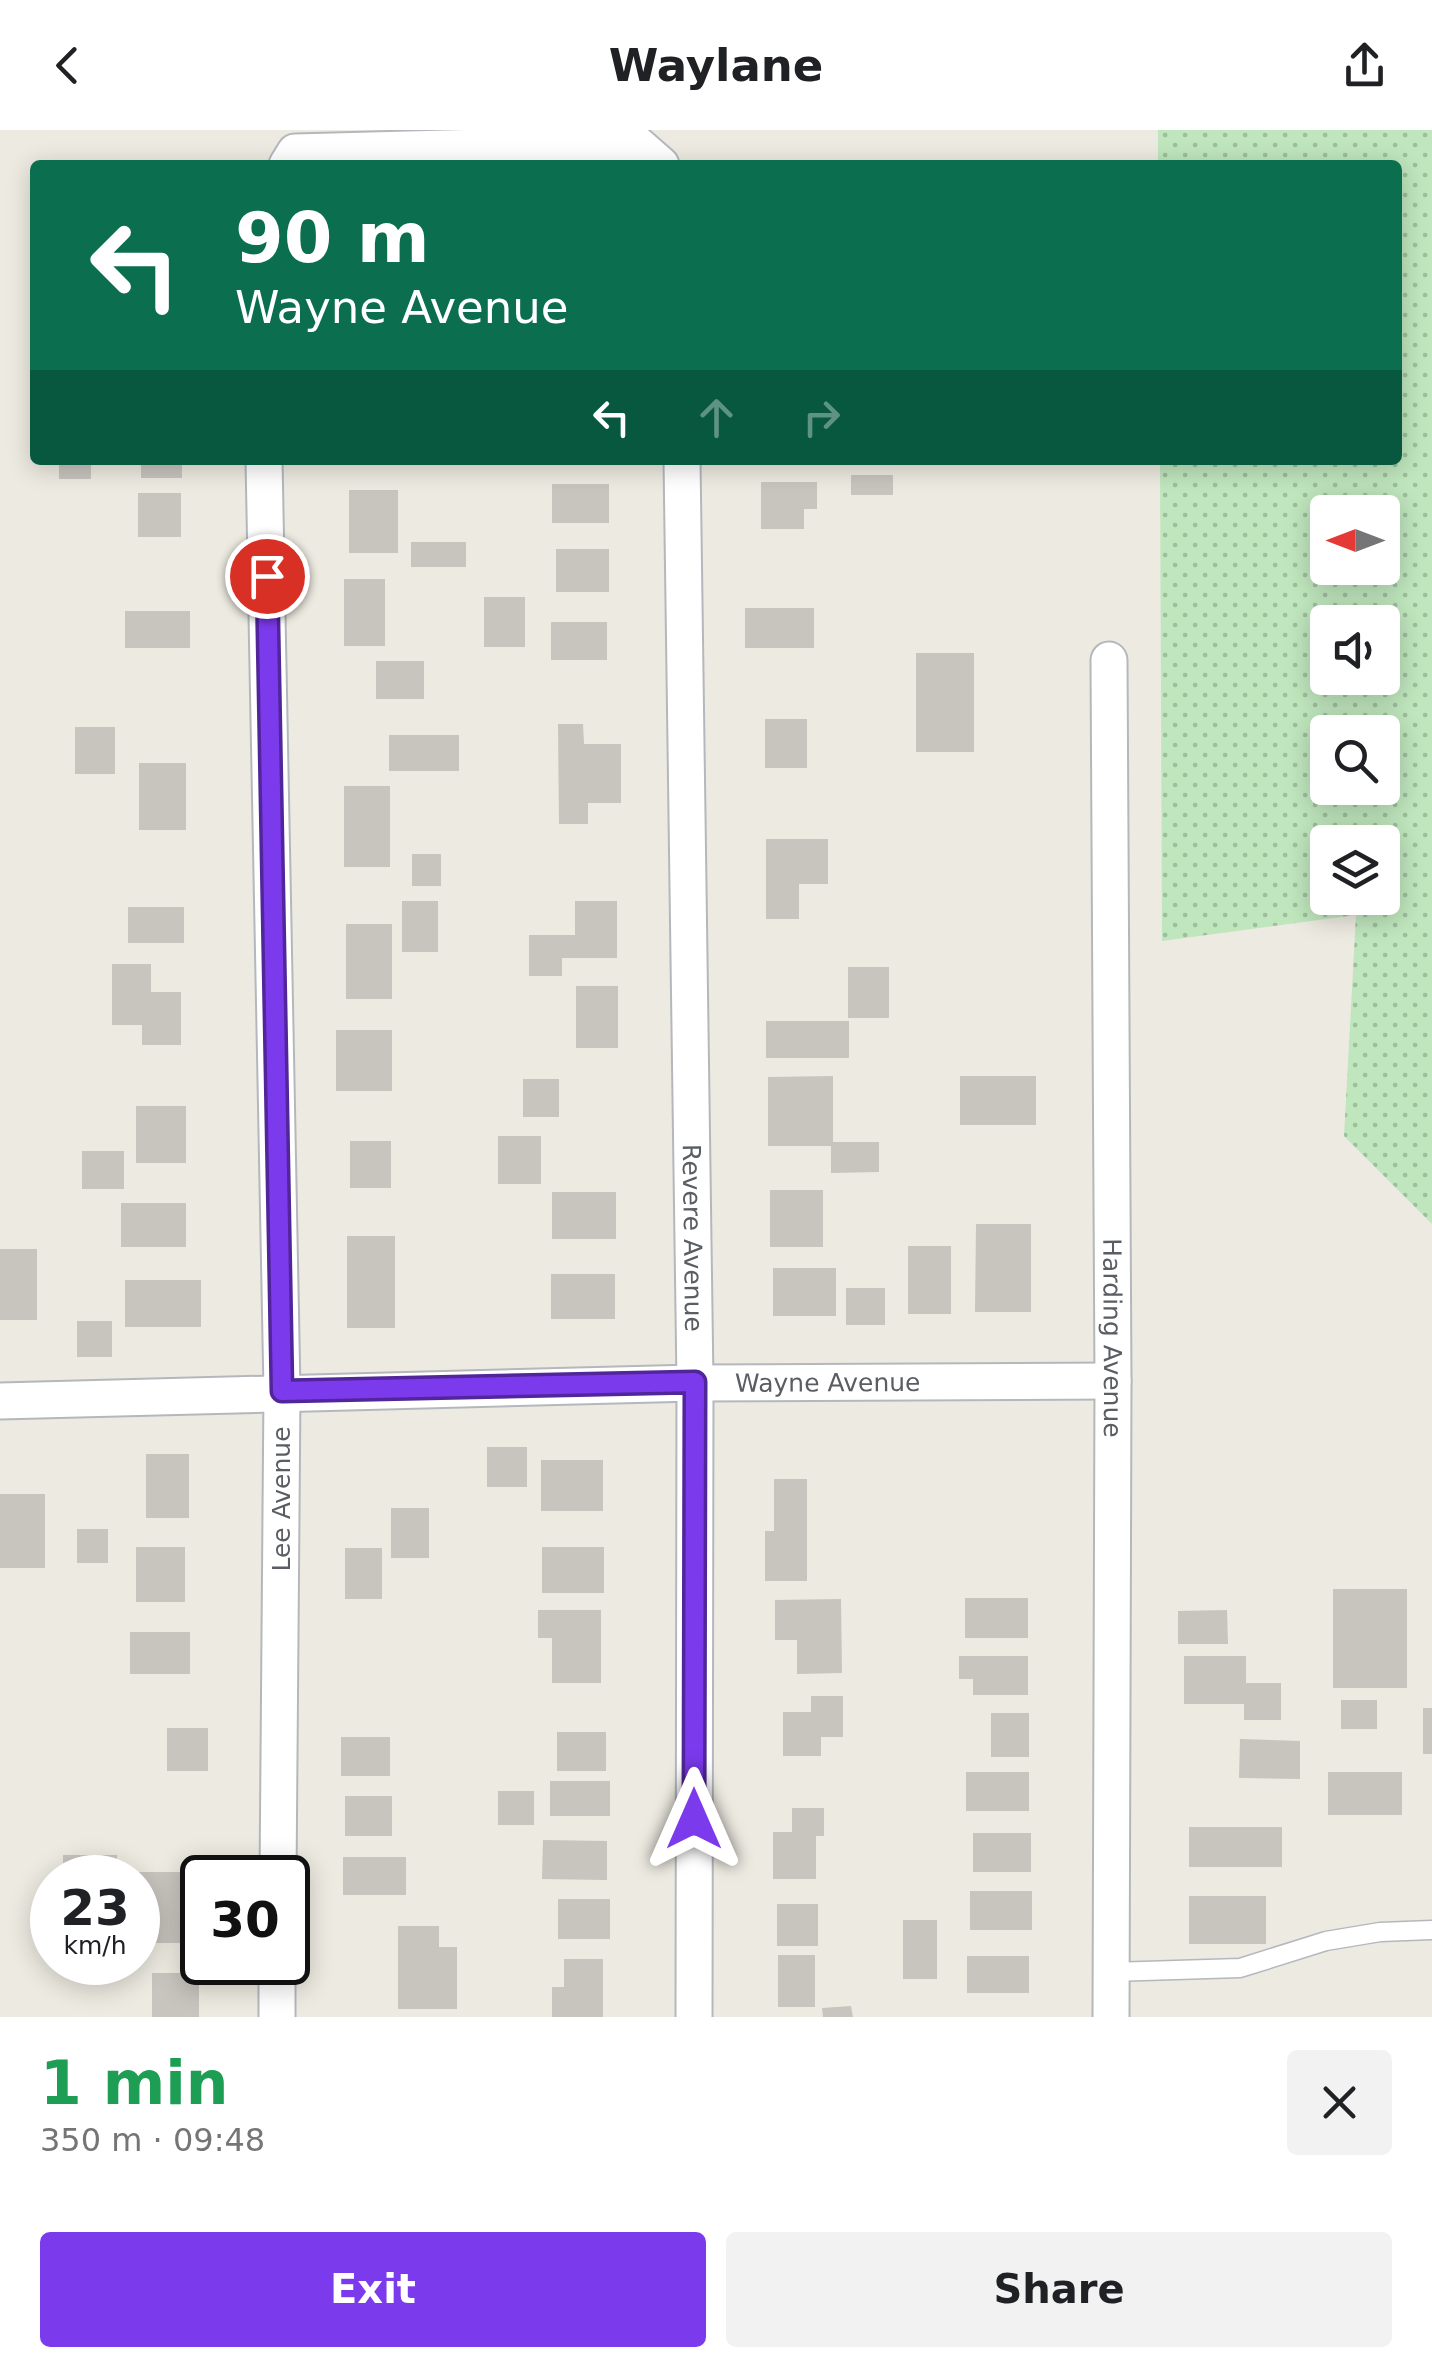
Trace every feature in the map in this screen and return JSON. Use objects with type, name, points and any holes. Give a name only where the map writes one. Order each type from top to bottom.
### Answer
[{"type":"street","points":[[290,160],[294,152],[636,143],[656,160]]},
{"type":"street","name":"Lee Avenue","points":[[264,465],[282,1391],[278,1855]]},
{"type":"street","name":"Revere Avenue","points":[[682,465],[695,1382],[694,2017]]},
{"type":"street","name":"Harding Avenue","points":[[1109,660],[1111,2017]]},
{"type":"street","name":"Wayne Avenue","points":[[0,1401],[695,1382],[1113,1380]]},
{"type":"street","points":[[277,1985],[277,2017]]},
{"type":"lane","points":[[1111,1972],[1240,1968],[1326,1941],[1380,1932],[1432,1930]]},
{"type":"green space","points":[[1158,130],[1432,130],[1432,1224],[1344,1136],[1356,915],[1162,941],[1160,465],[1402,465],[1402,160],[1158,160]]},
{"type":"building","points":[[59,465],[91,465],[91,479],[59,479]]},
{"type":"building","points":[[141,465],[182,465],[182,478],[141,478]]},
{"type":"building","points":[[851,475],[893,475],[893,495],[851,495]]},
{"type":"building","points":[[761,482],[817,482],[817,509],[804,509],[804,529],[761,529]]},
{"type":"building","points":[[552,484],[609,484],[609,523],[552,523]]},
{"type":"building","points":[[349,490],[398,490],[398,553],[349,553]]},
{"type":"building","points":[[138,493],[181,493],[181,537],[138,537]]},
{"type":"building","points":[[411,542],[466,542],[466,567],[411,567]]},
{"type":"building","points":[[556,549],[609,549],[609,592],[556,592]]},
{"type":"building","points":[[344,579],[385,579],[385,646],[344,646]]},
{"type":"building","points":[[484,597],[525,597],[525,647],[484,647]]},
{"type":"building","points":[[745,608],[814,608],[814,648],[745,648]]},
{"type":"building","points":[[125,611],[190,611],[190,648],[125,648]]},
{"type":"building","points":[[551,622],[607,622],[607,660],[551,660]]},
{"type":"building","points":[[916,653],[974,653],[974,752],[916,752]]},
{"type":"building","points":[[376,661],[424,661],[424,699],[376,699]]},
{"type":"building","points":[[765,719],[807,719],[807,768],[765,768]]},
{"type":"building","points":[[558,724],[583,724],[584,744],[621,744],[621,803],[588,803],[588,824],[559,824]]},
{"type":"building","points":[[75,727],[115,727],[115,774],[75,774]]},
{"type":"building","points":[[389,735],[459,735],[459,771],[389,771]]},
{"type":"building","points":[[139,763],[186,763],[186,830],[139,830]]},
{"type":"building","points":[[344,786],[390,786],[390,867],[344,867]]},
{"type":"building","points":[[766,839],[828,839],[828,884],[799,884],[799,919],[766,919]]},
{"type":"building","points":[[412,854],[441,854],[441,886],[412,886]]},
{"type":"building","points":[[402,901],[438,901],[438,952],[402,952]]},
{"type":"building","points":[[575,901],[617,901],[617,958],[562,958],[562,976],[529,976],[529,935],[575,935]]},
{"type":"building","points":[[128,907],[184,907],[184,943],[128,943]]},
{"type":"building","points":[[346,924],[392,924],[392,999],[346,999]]},
{"type":"building","points":[[112,964],[151,964],[151,992],[181,992],[181,1045],[142,1045],[142,1025],[112,1025]]},
{"type":"building","points":[[848,967],[889,967],[889,1018],[848,1018]]},
{"type":"building","points":[[576,986],[618,986],[618,1048],[576,1048]]},
{"type":"building","points":[[766,1021],[849,1021],[849,1058],[766,1058]]},
{"type":"building","points":[[336,1030],[392,1030],[392,1091],[336,1091]]},
{"type":"building","points":[[833,1076],[833,1142],[879,1142],[879,1172],[831,1173],[831,1146],[768,1146],[768,1077]]},
{"type":"building","points":[[960,1076],[1036,1076],[1036,1125],[960,1125]]},
{"type":"building","points":[[523,1079],[559,1079],[559,1117],[523,1117]]},
{"type":"building","points":[[136,1106],[186,1106],[186,1163],[136,1163]]},
{"type":"building","points":[[498,1136],[541,1136],[541,1184],[498,1184]]},
{"type":"building","points":[[350,1141],[391,1141],[391,1188],[350,1188]]},
{"type":"building","points":[[82,1151],[124,1151],[124,1189],[82,1189]]},
{"type":"building","points":[[770,1190],[823,1190],[823,1247],[770,1247]]},
{"type":"building","points":[[552,1192],[616,1192],[616,1239],[552,1239]]},
{"type":"building","points":[[121,1203],[186,1203],[186,1247],[121,1247]]},
{"type":"building","points":[[976,1224],[1031,1224],[1031,1312],[975,1312]]},
{"type":"building","points":[[347,1236],[395,1236],[395,1328],[347,1328]]},
{"type":"building","points":[[908,1246],[951,1246],[951,1314],[908,1314]]},
{"type":"building","points":[[0,1249],[37,1249],[37,1320],[0,1320]]},
{"type":"building","points":[[773,1268],[836,1268],[836,1316],[773,1316]]},
{"type":"building","points":[[551,1274],[615,1274],[615,1319],[551,1319]]},
{"type":"building","points":[[125,1280],[201,1280],[201,1327],[125,1327]]},
{"type":"building","points":[[846,1288],[885,1288],[885,1325],[846,1325]]},
{"type":"building","points":[[77,1321],[112,1321],[112,1357],[77,1357]]},
{"type":"building","points":[[487,1447],[527,1447],[527,1487],[487,1487]]},
{"type":"building","points":[[146,1454],[189,1454],[189,1518],[146,1518]]},
{"type":"building","points":[[541,1460],[603,1460],[603,1511],[541,1511]]},
{"type":"building","points":[[774,1479],[807,1479],[807,1581],[765,1581],[765,1531],[774,1531]]},
{"type":"building","points":[[0,1494],[45,1494],[45,1568],[0,1568]]},
{"type":"building","points":[[391,1508],[429,1508],[429,1558],[391,1558]]},
{"type":"building","points":[[77,1529],[108,1529],[108,1563],[77,1563]]},
{"type":"building","points":[[136,1547],[185,1547],[185,1602],[136,1602]]},
{"type":"building","points":[[542,1547],[604,1547],[604,1593],[542,1593]]},
{"type":"building","points":[[345,1548],[382,1548],[382,1599],[345,1599]]},
{"type":"building","points":[[1333,1589],[1407,1589],[1407,1688],[1333,1688]]},
{"type":"building","points":[[965,1598],[1028,1598],[1028,1638],[965,1638]]},
{"type":"building","points":[[841,1599],[842,1673],[797,1674],[797,1640],[775,1640],[775,1600]]},
{"type":"building","points":[[538,1610],[601,1610],[601,1683],[552,1683],[552,1638],[538,1638]]},
{"type":"building","points":[[1227,1610],[1228,1644],[1178,1644],[1178,1611]]},
{"type":"building","points":[[130,1632],[190,1632],[190,1674],[130,1674]]},
{"type":"building","points":[[959,1656],[1028,1656],[1028,1695],[973,1695],[973,1679],[959,1679]]},
{"type":"building","points":[[1184,1656],[1246,1656],[1246,1683],[1281,1683],[1281,1720],[1244,1720],[1244,1704],[1184,1704]]},
{"type":"building","points":[[811,1696],[843,1696],[843,1737],[821,1737],[821,1756],[783,1756],[783,1712],[811,1712]]},
{"type":"building","points":[[1341,1700],[1377,1700],[1377,1729],[1341,1729]]},
{"type":"building","points":[[1423,1708],[1432,1708],[1432,1754],[1423,1754]]},
{"type":"building","points":[[991,1713],[1029,1713],[1029,1757],[991,1757]]},
{"type":"building","points":[[167,1728],[208,1728],[208,1771],[167,1771]]},
{"type":"building","points":[[557,1732],[606,1732],[606,1771],[557,1771]]},
{"type":"building","points":[[341,1737],[390,1737],[390,1776],[341,1776]]},
{"type":"building","points":[[1240,1739],[1300,1741],[1300,1779],[1239,1778]]},
{"type":"building","points":[[966,1772],[1029,1772],[1029,1811],[966,1811]]},
{"type":"building","points":[[1328,1772],[1402,1772],[1402,1815],[1328,1815]]},
{"type":"building","points":[[550,1781],[610,1781],[610,1816],[550,1816]]},
{"type":"building","points":[[498,1791],[534,1791],[534,1825],[498,1825]]},
{"type":"building","points":[[345,1796],[392,1796],[392,1836],[345,1836]]},
{"type":"building","points":[[792,1808],[824,1808],[824,1836],[816,1836],[816,1879],[773,1879],[773,1832],[792,1832]]},
{"type":"building","points":[[1189,1827],[1282,1827],[1282,1867],[1189,1867]]},
{"type":"building","points":[[973,1833],[1031,1833],[1031,1872],[973,1872]]},
{"type":"building","points":[[543,1840],[607,1841],[607,1880],[542,1879]]},
{"type":"building","points":[[343,1857],[406,1857],[406,1895],[343,1895]]},
{"type":"building","points":[[160,1872],[180,1872],[180,1943],[160,1943]]},
{"type":"building","points":[[970,1891],[1032,1891],[1032,1930],[970,1930]]},
{"type":"building","points":[[1189,1896],[1266,1896],[1266,1944],[1189,1944]]},
{"type":"building","points":[[558,1899],[610,1899],[610,1939],[558,1939]]},
{"type":"building","points":[[777,1904],[818,1904],[818,1946],[777,1946]]},
{"type":"building","points":[[903,1920],[937,1920],[937,1979],[903,1979]]},
{"type":"building","points":[[398,1926],[439,1926],[439,1947],[457,1947],[457,2009],[398,2009]]},
{"type":"building","points":[[778,1955],[815,1955],[815,2007],[778,2007]]},
{"type":"building","points":[[967,1956],[1029,1956],[1029,1993],[967,1993]]},
{"type":"building","points":[[564,1959],[603,1959],[603,2017],[552,2017],[552,1987],[564,1987]]},
{"type":"building","points":[[160,1973],[180,1973],[180,1985],[199,1985],[199,2017],[152,2017],[152,1985],[160,1985]]},
{"type":"building","points":[[851,2006],[853,2017],[823,2017],[822,2008]]},
{"type":"route","points":[[267,576],[282,1391],[695,1382],[694,1819]]}]
